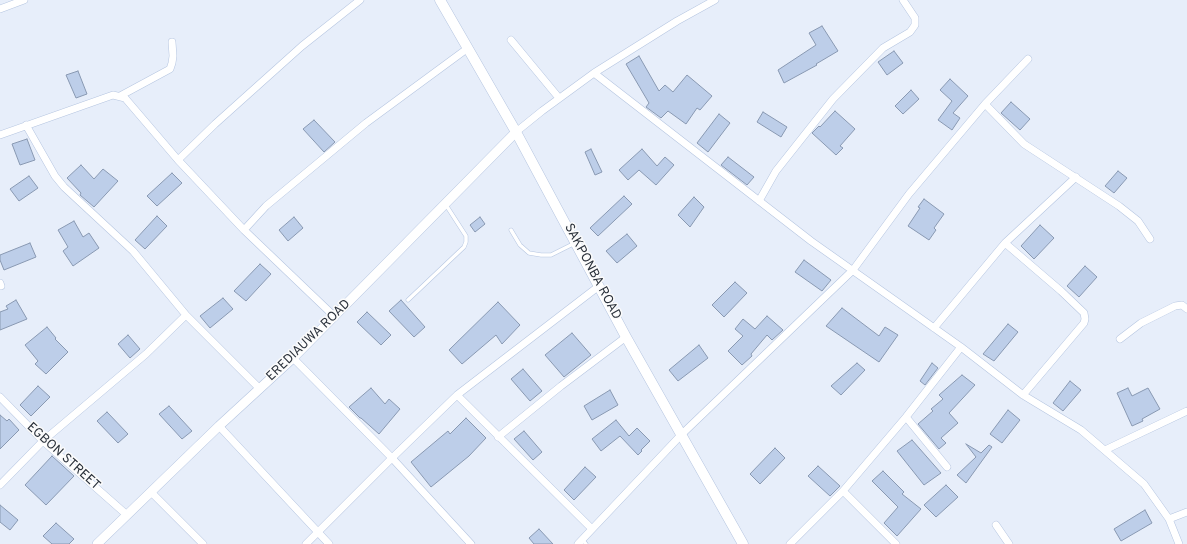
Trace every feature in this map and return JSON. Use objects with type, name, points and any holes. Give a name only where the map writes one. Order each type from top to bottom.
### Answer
[{"type":"main road","name":"SAKPONBA ROAD","points":[[440,0],[516,132],[626,337],[743,544]]},
{"type":"street","points":[[0,9],[24,0]]},
{"type":"street","points":[[178,160],[215,124],[302,46],[360,0]]},
{"type":"street","points":[[516,132],[594,73],[677,21],[715,0]]},
{"type":"street","points":[[759,201],[776,171],[833,99],[883,48],[910,32],[915,25],[914,18],[903,0]]},
{"type":"street","points":[[511,40],[559,98]]},
{"type":"street","points":[[120,96],[170,69],[173,56],[172,42]]},
{"type":"street","points":[[244,230],[266,206],[366,123],[468,48]]},
{"type":"street","points":[[582,542],[592,529],[682,434],[853,270],[909,194],[985,104],[1028,59]]},
{"type":"street","points":[[594,73],[759,201],[961,347],[1023,395],[1081,430],[1144,484],[1169,519],[1180,544]]},
{"type":"street","points":[[0,135],[113,95],[125,98],[178,160],[244,230],[335,317]]},
{"type":"street","points":[[985,104],[1024,144],[1119,206],[1138,221],[1150,239]]},
{"type":"street","points":[[26,125],[55,176],[64,187],[133,251],[186,315],[260,389]]},
{"type":"street","name":"EREDIAUWA ROAD","points":[[97,544],[335,317],[516,132]]},
{"type":"street","points":[[934,328],[1005,243],[1076,177]]},
{"type":"street","points":[[1005,243],[1061,291],[1084,313],[1085,319],[1084,323],[1023,395]]},
{"type":"street","points":[[306,544],[392,458],[457,396],[599,286]]},
{"type":"street","points":[[1120,339],[1141,323],[1174,306],[1182,305],[1187,309]]},
{"type":"street","points":[[0,485],[43,441],[146,354],[186,315]]},
{"type":"street","points":[[498,437],[626,337]]},
{"type":"street","points":[[790,544],[842,491],[906,417],[961,347]]},
{"type":"street","points":[[293,358],[392,458],[471,544]]},
{"type":"street","points":[[457,396],[592,529]]},
{"type":"street","name":"EGBON STREET","points":[[0,397],[43,441],[127,515]]},
{"type":"street","points":[[1105,450],[1187,411]]},
{"type":"street","points":[[906,417],[947,467]]},
{"type":"street","points":[[219,426],[329,544]]},
{"type":"street","points":[[842,491],[896,544]]},
{"type":"street","points":[[151,492],[203,544]]},
{"type":"street","points":[[1169,519],[1187,512]]},
{"type":"street","points":[[996,525],[1009,544]]},
{"type":"lane","points":[[408,300],[464,247],[466,242],[466,236],[446,204]]},
{"type":"lane","points":[[511,230],[520,245],[529,253],[551,255],[576,243]]},
{"type":"building","points":[[822,26],[838,51],[816,64],[817,65],[784,83],[778,70],[816,45],[809,33]]},
{"type":"building","points":[[894,51],[903,63],[887,75],[878,62]]},
{"type":"building","points":[[639,56],[659,91],[665,85],[673,92],[687,75],[712,96],[700,110],[697,108],[686,124],[668,111],[661,118],[646,107],[649,103],[626,64]]},
{"type":"building","points":[[78,71],[87,94],[76,98],[66,75]]},
{"type":"building","points":[[950,79],[968,96],[953,113],[960,118],[952,130],[938,120],[952,101],[940,90]]},
{"type":"building","points":[[911,90],[919,99],[903,114],[895,106]]},
{"type":"building","points":[[1011,102],[1030,119],[1020,130],[1001,113]]},
{"type":"building","points":[[835,111],[855,129],[840,146],[843,148],[836,155],[812,133]]},
{"type":"building","points":[[763,112],[787,127],[781,137],[757,122]]},
{"type":"building","points":[[719,114],[730,123],[708,152],[697,143]]},
{"type":"building","points":[[314,120],[335,142],[324,152],[303,129]]},
{"type":"building","points":[[27,139],[35,160],[20,165],[12,144]]},
{"type":"building","points":[[591,149],[602,172],[595,175],[585,152]]},
{"type":"building","points":[[642,149],[657,166],[665,157],[674,165],[656,185],[639,170],[628,180],[619,170]]},
{"type":"building","points":[[728,157],[754,177],[747,185],[721,165]]},
{"type":"building","points":[[81,165],[94,179],[103,169],[118,181],[94,207],[80,195],[81,193],[67,178]]},
{"type":"building","points":[[1118,171],[1127,178],[1114,193],[1105,186]]},
{"type":"building","points":[[172,173],[182,183],[157,206],[147,196]]},
{"type":"building","points":[[29,176],[38,188],[19,201],[10,189]]},
{"type":"building","points":[[624,196],[632,204],[598,236],[590,228]]},
{"type":"building","points":[[694,197],[704,207],[690,227],[678,215]]},
{"type":"building","points":[[924,199],[944,214],[934,228],[936,230],[929,240],[908,226]]},
{"type":"building","points":[[157,216],[167,226],[145,249],[135,240]]},
{"type":"building","points":[[294,217],[303,228],[288,241],[279,230]]},
{"type":"building","points":[[480,217],[485,224],[475,232],[470,225]]},
{"type":"building","points":[[74,221],[83,237],[89,233],[99,248],[73,266],[63,251],[68,247],[58,230]]},
{"type":"building","points":[[1040,225],[1054,238],[1034,259],[1021,246]]},
{"type":"building","points":[[627,234],[637,246],[617,263],[606,251]]},
{"type":"building","points":[[30,243],[36,257],[4,270],[0,260],[0,255]]},
{"type":"building","points":[[804,260],[831,280],[822,291],[795,272]]},
{"type":"building","points":[[260,264],[271,274],[246,301],[234,291]]},
{"type":"building","points":[[1085,266],[1097,277],[1079,297],[1067,286]]},
{"type":"building","points":[[735,282],[747,293],[724,317],[712,305]]},
{"type":"building","points":[[223,298],[233,309],[210,328],[200,316]]},
{"type":"building","points":[[16,300],[27,319],[0,330],[0,312],[8,309],[6,306]]},
{"type":"building","points":[[401,300],[425,327],[414,337],[389,311]]},
{"type":"building","points":[[498,302],[520,325],[502,344],[496,335],[462,364],[449,350]]},
{"type":"building","points":[[842,308],[879,336],[885,327],[898,335],[879,362],[826,326]]},
{"type":"building","points":[[367,312],[391,335],[381,345],[357,322]]},
{"type":"building","points":[[767,316],[783,330],[772,340],[767,335],[751,354],[752,356],[742,365],[728,351],[743,336],[735,329],[743,319],[755,329]]},
{"type":"building","points":[[1008,324],[1018,332],[994,361],[983,354]]},
{"type":"building","points":[[47,327],[56,338],[55,339],[68,352],[46,374],[35,364],[38,361],[25,345]]},
{"type":"building","points":[[572,333],[591,355],[564,377],[545,355]]},
{"type":"building","points":[[128,335],[140,349],[130,358],[118,344]]},
{"type":"building","points":[[699,345],[708,358],[678,381],[669,370]]},
{"type":"building","points":[[857,363],[865,370],[841,395],[831,386]]},
{"type":"building","points":[[932,363],[938,368],[925,385],[920,381]]},
{"type":"building","points":[[523,369],[542,391],[530,401],[511,379]]},
{"type":"building","points":[[962,375],[975,385],[949,413],[958,423],[941,438],[946,443],[939,449],[918,424],[933,411],[931,409],[943,399],[939,395]]},
{"type":"building","points":[[1070,381],[1081,390],[1063,411],[1053,403]]},
{"type":"building","points":[[38,386],[50,397],[31,416],[20,405]]},
{"type":"building","points":[[371,388],[385,404],[389,399],[400,409],[379,434],[349,407]]},
{"type":"building","points":[[1128,388],[1132,396],[1148,388],[1160,409],[1142,419],[1143,421],[1132,426],[1117,393]]},
{"type":"building","points":[[610,390],[618,405],[592,420],[584,406]]},
{"type":"building","points":[[169,406],[192,431],[182,439],[159,414]]},
{"type":"building","points":[[1008,410],[1020,420],[1002,443],[990,434]]},
{"type":"building","points":[[107,412],[128,434],[118,443],[97,421]]},
{"type":"building","points":[[0,415],[7,421],[9,419],[19,430],[0,449]]},
{"type":"building","points":[[466,418],[486,438],[469,456],[431,487],[411,462],[448,431],[450,434]]},
{"type":"building","points":[[616,420],[629,436],[637,428],[650,441],[638,455],[620,436],[601,451],[592,439]]},
{"type":"building","points":[[524,431],[542,452],[533,460],[514,439]]},
{"type":"building","points":[[912,440],[941,473],[924,485],[897,451]]},
{"type":"building","points":[[966,444],[981,453],[989,445],[992,447],[966,483],[957,475],[976,457]]},
{"type":"building","points":[[775,448],[785,458],[760,484],[750,474]]},
{"type":"building","points":[[52,456],[74,476],[46,505],[25,485]]},
{"type":"building","points":[[818,466],[840,486],[830,496],[808,476]]},
{"type":"building","points":[[585,467],[596,477],[574,500],[564,490]]},
{"type":"building","points":[[883,471],[904,492],[902,494],[921,509],[897,536],[884,523],[898,507],[872,481]]},
{"type":"building","points":[[946,485],[958,497],[936,517],[924,505]]},
{"type":"building","points":[[0,505],[18,520],[10,530],[0,522]]},
{"type":"building","points":[[1145,510],[1152,523],[1121,541],[1114,529]]},
{"type":"building","points":[[56,523],[74,539],[69,544],[52,544],[43,536]]},
{"type":"building","points":[[539,529],[553,544],[534,544],[529,538]]}]
